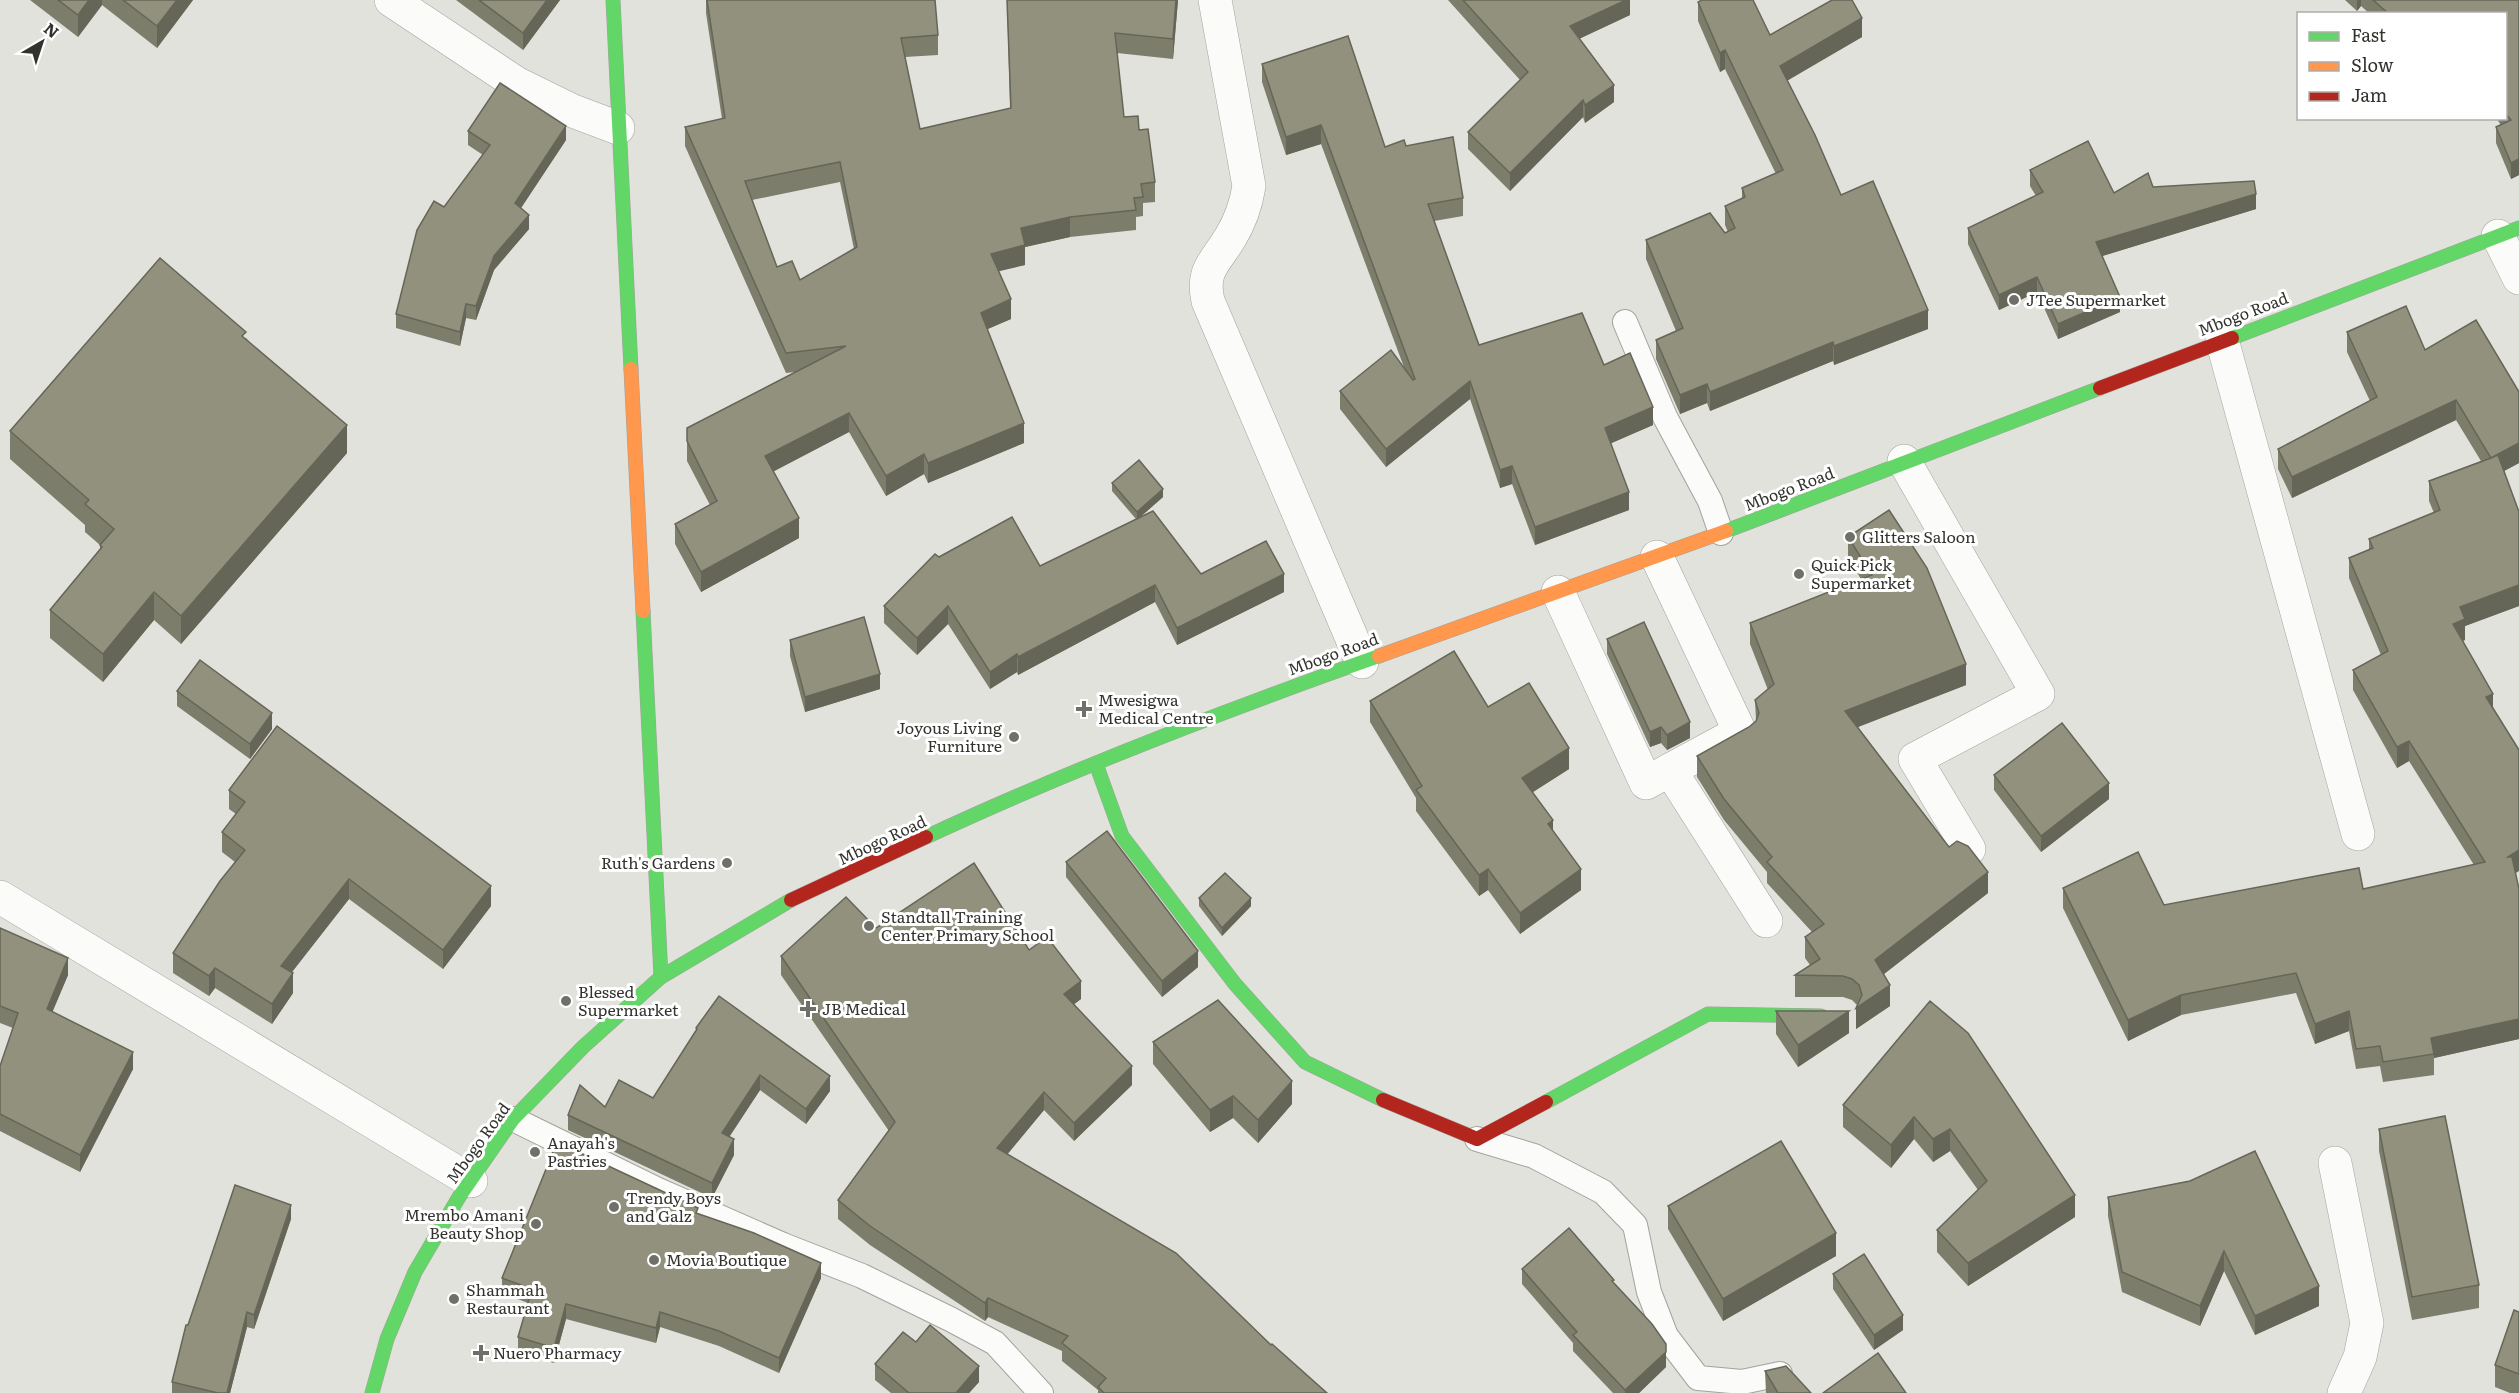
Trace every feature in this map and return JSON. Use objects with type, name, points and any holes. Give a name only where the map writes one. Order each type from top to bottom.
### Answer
[{"type":"main road","points":[[613,0],[662,977]]},
{"type":"main road","name":"Mbogo Road","points":[[372,1393],[387,1340],[415,1272],[471,1180],[513,1119],[583,1047],[662,977],[797,897],[974,815],[1234,707],[1657,557],[2509,232]]},
{"type":"main road","points":[[1096,765],[1122,836],[1235,984],[1305,1062],[1413,1114],[1477,1139],[1708,1014],[1832,1016]]},
{"type":"street","points":[[391,0],[516,83],[573,111],[618,128]]},
{"type":"street","points":[[1215,0],[1250,186],[1246,206],[1230,239],[1208,272],[1204,286],[1208,301],[1362,662]]},
{"type":"street","points":[[2509,232],[2519,278]]},
{"type":"street","points":[[2222,340],[2358,834]]},
{"type":"street","points":[[1904,462],[2038,694],[1915,759],[1969,849]]},
{"type":"street","points":[[1558,592],[1646,783],[1740,732],[1657,557]]},
{"type":"street","points":[[1670,770],[1766,921]]},
{"type":"street","points":[[0,897],[471,1180]]},
{"type":"street","points":[[2335,1162],[2367,1323],[2360,1357],[2344,1393]]},
{"type":"lane","points":[[1625,322],[1665,417],[1710,501],[1721,533]]},
{"type":"lane","points":[[513,1119],[658,1190],[783,1245],[862,1276],[950,1319],[995,1343],[1041,1393]]},
{"type":"lane","points":[[1477,1139],[1534,1156],[1603,1192],[1635,1225],[1649,1292],[1666,1336],[1698,1378],[1742,1382],[1780,1374]]},
{"type":"building","points":[[58,0],[89,0],[78,15]]},
{"type":"building","points":[[123,0],[177,0],[157,26]]},
{"type":"building","points":[[479,0],[547,0],[523,33]]},
{"type":"building","points":[[707,0],[935,0],[938,35],[901,38],[920,129],[1011,108],[1007,0],[1176,0],[1173,39],[1115,33],[1124,117],[1138,116],[1139,130],[1148,129],[1155,182],[1141,184],[1143,197],[1134,198],[1136,210],[1070,217],[1021,228],[1025,245],[991,254],[1011,299],[981,313],[1024,423],[928,463],[924,454],[886,476],[849,413],[765,456],[799,518],[701,572],[675,524],[717,501],[687,441],[687,428],[846,346],[786,353],[685,127],[725,118]],"holes":[[[840,162],[857,247],[800,280],[792,261],[777,267],[745,181]]]},
{"type":"building","points":[[1463,0],[1626,0],[1570,26],[1614,85],[1585,105],[1583,100],[1510,173],[1468,132],[1528,72]]},
{"type":"building","points":[[1702,0],[1753,0],[1770,35],[1832,0],[1852,0],[1862,18],[1780,66],[1815,135],[1841,195],[1873,181],[1928,310],[1834,346],[1833,342],[1710,392],[1707,384],[1680,395],[1656,340],[1683,328],[1646,240],[1710,213],[1725,233],[1735,228],[1725,206],[1745,197],[1742,188],[1783,170],[1725,50],[1720,53],[1698,2]]},
{"type":"building","points":[[2373,0],[2519,0],[2519,159],[2511,163],[2496,127],[2511,120],[2507,115],[2507,12],[2387,12]]},
{"type":"building","points":[[1348,36],[1385,147],[1404,140],[1406,146],[1453,137],[1463,198],[1428,204],[1479,345],[1582,313],[1604,365],[1630,353],[1653,407],[1605,428],[1629,492],[1535,527],[1512,466],[1500,470],[1470,381],[1386,449],[1340,391],[1391,350],[1413,380],[1415,379],[1321,125],[1286,137],[1262,64]]},
{"type":"building","points":[[500,83],[566,126],[515,203],[529,215],[494,256],[476,306],[466,304],[460,332],[396,314],[417,230],[434,201],[444,207],[490,145],[468,131]]},
{"type":"building","points":[[2088,141],[2114,193],[2148,173],[2153,187],[2254,181],[2256,194],[2096,242],[2120,297],[2058,324],[2037,277],[1999,295],[1968,228],[2043,192],[2030,170]]},
{"type":"building","points":[[160,258],[246,332],[242,336],[347,425],[181,616],[154,592],[103,654],[50,610],[114,529],[85,504],[89,500],[10,431]]},
{"type":"building","points":[[2406,306],[2425,350],[2476,320],[2519,392],[2519,443],[2491,458],[2456,400],[2292,477],[2278,449],[2377,397],[2347,332]]},
{"type":"building","points":[[2498,455],[2519,512],[2519,585],[2460,607],[2465,619],[2453,624],[2493,694],[2486,697],[2519,750],[2519,850],[2508,857],[2512,857],[2519,889],[2519,1019],[2431,1038],[2434,1054],[2383,1062],[2380,1046],[2356,1049],[2349,1011],[2315,1024],[2296,973],[2181,995],[2128,1020],[2063,888],[2138,852],[2164,905],[2359,868],[2363,889],[2485,862],[2409,741],[2397,747],[2353,670],[2388,651],[2349,558],[2373,548],[2369,539],[2440,510],[2429,481]]},
{"type":"building","points":[[1139,460],[1163,489],[1137,512],[1112,483]]},
{"type":"building","points":[[1889,510],[1927,568],[1966,664],[1845,711],[1949,847],[1957,841],[1968,846],[1988,872],[1875,960],[1890,985],[1856,1008],[1862,995],[1859,985],[1852,979],[1843,976],[1795,975],[1820,959],[1805,937],[1824,924],[1767,862],[1772,857],[1724,799],[1697,756],[1756,721],[1759,713],[1755,700],[1774,684],[1750,623],[1872,575],[1848,537]]},
{"type":"building","points":[[1153,511],[1201,574],[1266,541],[1284,574],[1177,628],[1155,585],[1018,657],[1017,654],[990,672],[948,606],[917,638],[884,606],[935,554],[939,557],[1012,517],[1040,566]]},
{"type":"building","points":[[864,617],[880,674],[805,697],[790,640]]},
{"type":"building","points":[[1644,622],[1690,722],[1667,735],[1661,727],[1650,732],[1607,639]]},
{"type":"building","points":[[1454,651],[1488,707],[1529,683],[1569,748],[1522,778],[1553,820],[1548,824],[1581,869],[1520,913],[1488,869],[1479,875],[1416,790],[1422,786],[1370,701]]},
{"type":"building","points":[[200,660],[272,713],[250,744],[177,691]]},
{"type":"building","points":[[2062,723],[2109,783],[2041,836],[1994,775]]},
{"type":"building","points":[[277,726],[491,886],[443,950],[349,879],[281,966],[293,973],[272,1004],[215,968],[209,976],[173,953],[220,881],[245,850],[222,832],[245,802],[229,790]]},
{"type":"building","points":[[1107,831],[1198,951],[1162,981],[1066,862]]},
{"type":"building","points":[[974,863],[1029,950],[1047,937],[1081,981],[1064,994],[1132,1066],[1074,1123],[1044,1092],[997,1148],[1176,1253],[1271,1345],[1327,1393],[1104,1393],[1098,1387],[1106,1378],[1062,1343],[1068,1336],[988,1298],[985,1303],[870,1226],[838,1200],[895,1122],[781,956],[846,897],[876,928]]},
{"type":"building","points":[[1225,873],[1251,898],[1222,928],[1199,898]]},
{"type":"building","points":[[0,928],[68,958],[47,1009],[133,1052],[80,1155],[0,1114],[0,1066],[18,1013],[0,1006]]},
{"type":"building","points":[[719,996],[830,1076],[806,1109],[760,1075],[722,1133],[734,1139],[712,1183],[568,1115],[580,1085],[605,1107],[619,1080],[653,1098],[696,1028]]},
{"type":"building","points":[[1218,1000],[1292,1081],[1258,1120],[1233,1096],[1210,1110],[1153,1042]]},
{"type":"building","points":[[1930,1001],[1968,1033],[2075,1195],[1968,1263],[1937,1230],[1987,1181],[1950,1129],[1933,1139],[1914,1117],[1891,1145],[1843,1105]]},
{"type":"building","points":[[1776,1011],[1849,1011],[1798,1045]]},
{"type":"building","points":[[2445,1116],[2479,1285],[2412,1297],[2379,1129]]},
{"type":"building","points":[[1781,1141],[1836,1233],[1723,1299],[1668,1206]]},
{"type":"building","points":[[557,1142],[698,1208],[696,1213],[754,1233],[821,1263],[779,1358],[719,1331],[660,1312],[656,1328],[566,1304],[554,1348],[518,1337],[532,1289],[502,1278]]},
{"type":"building","points":[[2255,1151],[2319,1286],[2255,1316],[2224,1251],[2200,1306],[2122,1272],[2108,1197],[2190,1181]]},
{"type":"building","points":[[235,1185],[291,1205],[254,1315],[247,1312],[227,1393],[218,1393],[172,1382],[186,1325],[188,1325]]},
{"type":"building","points":[[1569,1228],[1614,1280],[1612,1281],[1652,1324],[1666,1344],[1666,1352],[1625,1390],[1573,1335],[1577,1332],[1522,1269]]},
{"type":"building","points":[[1864,1254],[1903,1315],[1874,1335],[1833,1274]]},
{"type":"building","points":[[2514,1310],[2519,1312],[2519,1374],[2495,1365]]},
{"type":"building","points":[[930,1325],[979,1366],[956,1393],[909,1393],[875,1364],[903,1332],[916,1342]]},
{"type":"building","points":[[1878,1353],[1906,1393],[1823,1393]]},
{"type":"building","points":[[1786,1366],[1811,1393],[1778,1393],[1765,1371]]},
{"type":"traffic: fast","points":[[613,0],[631,369]]},
{"type":"traffic: fast","points":[[2232,338],[2519,228]]},
{"type":"traffic: fast","points":[[1726,531],[2100,388]]},
{"type":"traffic: fast","points":[[643,611],[661,977]]},
{"type":"traffic: fast","points":[[926,837],[1038,787],[1151,741],[1379,656]]},
{"type":"traffic: fast","points":[[1096,764],[1122,836],[1235,984],[1305,1062],[1383,1100]]},
{"type":"traffic: fast","points":[[372,1393],[387,1339],[415,1272],[459,1197],[513,1119],[583,1047],[661,977],[791,900]]},
{"type":"traffic: fast","points":[[1546,1102],[1708,1014],[1821,1016]]},
{"type":"traffic: slow","points":[[631,369],[643,611]]},
{"type":"traffic: slow","points":[[1379,656],[1726,531]]},
{"type":"traffic: jam","points":[[2100,388],[2232,338]]},
{"type":"traffic: jam","points":[[791,900],[926,837]]},
{"type":"traffic: jam","points":[[1383,1100],[1477,1139],[1546,1102]]},
{"type":"place","name":"JTee Supermarket","points":[[2014,300]]},
{"type":"place","name":"Glitters Saloon","points":[[1850,537]]},
{"type":"place","name":"Quick Pick Supermarket","points":[[1799,574]]},
{"type":"place","name":"Mwesigwa Medical Centre","points":[[1084,709]]},
{"type":"place","name":"Joyous Living Furniture","points":[[1014,737]]},
{"type":"place","name":"Ruth's Gardens","points":[[727,863]]},
{"type":"place","name":"Standtall Training Center Primary School","points":[[869,926]]},
{"type":"place","name":"Blessed Supermarket","points":[[566,1001]]},
{"type":"place","name":"JB Medical","points":[[808,1009]]},
{"type":"place","name":"Anayah's Pastries","points":[[535,1152]]},
{"type":"place","name":"Trendy Boys and Galz","points":[[614,1207]]},
{"type":"place","name":"Mrembo Amani Beauty Shop","points":[[536,1224]]},
{"type":"place","name":"Movia Boutique","points":[[654,1260]]},
{"type":"place","name":"Shammah Restaurant","points":[[454,1299]]},
{"type":"place","name":"Nuero Pharmacy","points":[[481,1353]]}]
